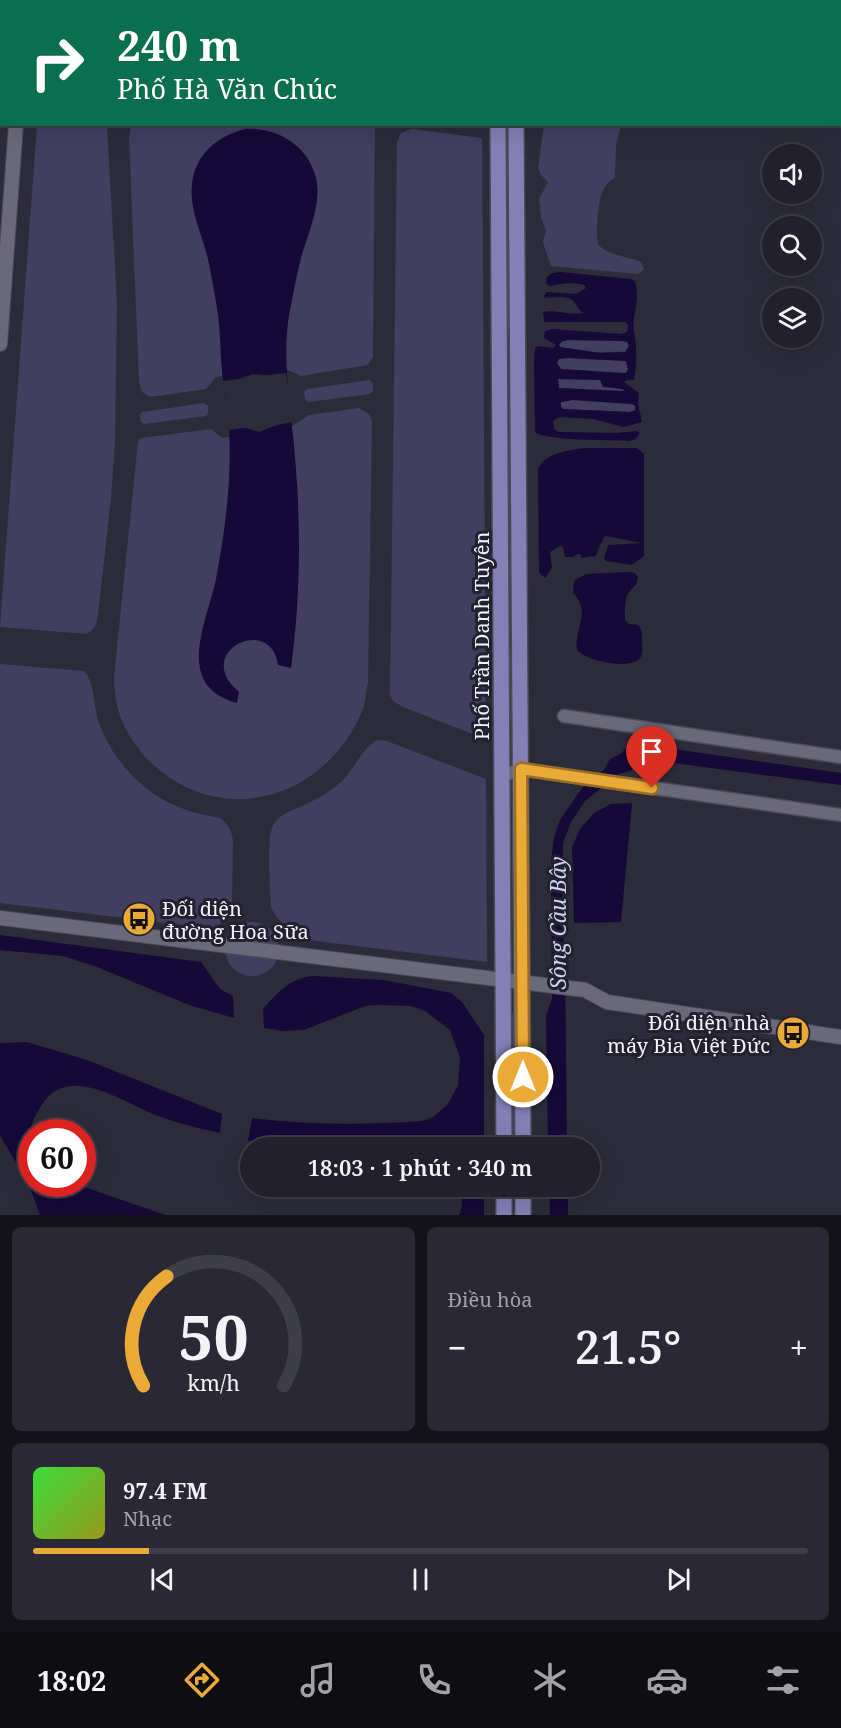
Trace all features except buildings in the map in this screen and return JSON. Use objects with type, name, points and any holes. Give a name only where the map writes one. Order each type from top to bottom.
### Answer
[{"type":"main road","points":[[0,344],[16,126]]},
{"type":"main road","name":"Phố Trần Danh Tuyên","points":[[498,126],[505,980],[504,1137]]},
{"type":"main road","name":"Phố Trần Danh Tuyên","points":[[516,126],[523,1137]]},
{"type":"main road","points":[[501,385],[518,385]]},
{"type":"main road","points":[[0,918],[570,988],[590,992],[608,1002],[841,1037]]},
{"type":"main road","points":[[504,1197],[504,1215]]},
{"type":"main road","points":[[523,1197],[523,1215]]},
{"type":"street","points":[[564,716],[841,757]]},
{"type":"street","points":[[502,753],[521,769]]},
{"type":"street","points":[[502,776],[521,769],[841,815]]},
{"type":"shaded area","points":[[37,126],[107,126],[117,304],[115,440],[98,619],[93,629],[86,634],[0,627]]},
{"type":"shaded area","points":[[131,126],[375,126],[373,357],[368,365],[301,376],[282,367],[216,377],[206,389],[150,397],[142,392],[139,382],[129,136]]},
{"type":"shaded area","points":[[544,126],[621,126],[616,146],[615,177],[602,192],[599,207],[598,245],[614,254],[641,262],[644,270],[638,274],[551,266],[543,241],[546,231],[541,217],[539,199],[548,182],[538,168]]},
{"type":"shaded area","points":[[412,129],[482,138],[486,734],[475,735],[403,707],[393,701],[390,695],[397,142],[401,133]]},
{"type":"shaded area","points":[[505,167],[508,167],[512,334],[507,334]]},
{"type":"shaded area","points":[[563,340],[622,341],[629,345],[625,352],[580,352],[559,345]]},
{"type":"shaded area","points":[[563,358],[626,361],[628,369],[626,373],[622,373],[561,369],[557,363]]},
{"type":"shaded area","points":[[558,379],[600,380],[602,384],[625,392],[559,388]]},
{"type":"shaded area","points":[[370,380],[373,384],[373,391],[370,394],[309,402],[305,400],[304,392],[307,389]]},
{"type":"shaded area","points":[[573,400],[632,404],[636,410],[630,412],[563,409],[561,407],[561,402]]},
{"type":"shaded area","points":[[204,403],[208,406],[206,416],[144,424],[141,422],[142,412]]},
{"type":"shaded area","points":[[359,408],[369,414],[372,420],[368,682],[363,709],[347,738],[327,763],[302,781],[275,793],[246,799],[216,797],[186,787],[158,769],[137,747],[121,719],[116,700],[114,677],[138,441],[141,438],[211,429],[222,438],[288,429],[309,415]]},
{"type":"shaded area","points":[[509,415],[513,415],[513,720],[509,720]]},
{"type":"shaded area","points":[[0,664],[84,671],[91,682],[99,723],[112,749],[129,772],[163,800],[187,810],[220,818],[227,825],[233,841],[232,905],[231,912],[215,929],[0,903]]},
{"type":"shaded area","points":[[377,740],[387,741],[486,779],[487,962],[292,938],[271,907],[270,834],[274,823],[286,813],[335,787],[346,777],[367,748]]},
{"type":"shaded area","points":[[247,922],[257,922],[267,926],[275,934],[279,949],[275,964],[267,972],[257,976],[247,976],[237,972],[229,964],[225,954],[225,944],[229,934],[237,926]]},
{"type":"shaded area","points":[[510,1013],[515,1015],[516,1137],[511,1137]]},
{"type":"water","points":[[245,129],[268,131],[290,140],[298,147],[312,166],[316,178],[317,198],[301,258],[287,334],[287,373],[299,519],[298,593],[291,668],[278,665],[272,650],[262,642],[250,640],[238,644],[228,652],[224,664],[227,677],[239,692],[237,703],[217,695],[205,682],[200,668],[199,651],[202,633],[216,579],[225,524],[230,449],[217,308],[208,261],[192,202],[192,184],[198,164],[209,148],[225,136]]},
{"type":"water","points":[[561,272],[635,281],[637,295],[633,325],[636,367],[634,380],[624,382],[639,393],[638,403],[642,422],[624,427],[593,419],[559,417],[553,421],[554,429],[559,432],[637,431],[640,433],[636,439],[629,441],[565,439],[535,432],[535,348],[538,346],[553,348],[556,345],[544,338],[545,331],[552,329],[621,334],[627,332],[628,325],[625,322],[544,322],[543,312],[584,313],[569,298],[545,298],[547,292],[576,294],[586,288],[584,285],[571,283],[550,286],[546,284],[547,277],[552,273]],"holes":[[[568,340],[622,341],[627,342],[629,346],[625,352],[601,353],[560,347],[561,342]],[[559,359],[626,361],[628,369],[626,373],[561,369],[557,363]],[[558,379],[600,380],[603,387],[624,391],[559,388]],[[573,400],[632,404],[635,410],[630,412],[563,409],[561,402]]]},
{"type":"water","points":[[585,448],[637,448],[644,454],[644,556],[632,565],[606,561],[604,558],[608,545],[642,543],[605,536],[596,556],[581,558],[578,554],[565,557],[563,547],[560,546],[550,552],[552,568],[545,578],[539,572],[538,469],[546,459],[552,456]]},
{"type":"water","points":[[635,573],[638,577],[627,597],[625,620],[629,624],[638,625],[641,629],[641,656],[632,663],[616,664],[582,654],[577,650],[582,614],[579,600],[573,593],[574,581],[586,574]]},
{"type":"water","name":"Sông Cầu Bây","points":[[627,746],[666,748],[841,773],[841,785],[658,761],[640,765],[619,774],[585,801],[571,822],[563,843],[562,923],[565,955],[567,1137],[548,1137],[546,1016],[552,999],[551,862],[554,837],[560,820],[582,788],[604,770],[610,759],[622,753]]},
{"type":"water","points":[[632,803],[621,922],[574,923],[572,847],[580,829],[594,813],[611,804]]},
{"type":"water","points":[[0,935],[201,962],[220,989],[233,996],[234,1018],[189,1005],[97,967],[63,956],[0,950]]},
{"type":"water","points":[[305,977],[384,980],[451,993],[462,1002],[484,1035],[484,1137],[249,1137],[252,1118],[337,1124],[422,1121],[433,1117],[448,1104],[458,1085],[460,1058],[450,1030],[425,1011],[411,1006],[365,1006],[304,1030],[283,1031],[264,1028],[263,1009],[285,987]]},
{"type":"water","points":[[27,1042],[87,1060],[222,1114],[220,1133],[153,1114],[96,1089],[80,1086],[66,1087],[52,1093],[34,1119],[18,1119],[18,1165],[0,1136],[0,1043]]},
{"type":"water","points":[[96,1191],[165,1215],[40,1215],[33,1197],[96,1197]]},
{"type":"water","points":[[461,1197],[484,1197],[484,1215],[459,1215]]},
{"type":"water","points":[[549,1197],[568,1197],[568,1215],[550,1215]]},
{"type":"pier","points":[[286,373],[293,422],[259,432],[246,428],[229,430],[223,381],[253,374]]},
{"type":"place","name":"Đối diện đường Hoa Sữa","points":[[139,919]]},
{"type":"place","name":"Đối diện nhà máy Bia Việt Đức","points":[[793,1033]]},
{"type":"route","points":[[523,1077],[521,769],[652,788]]}]
